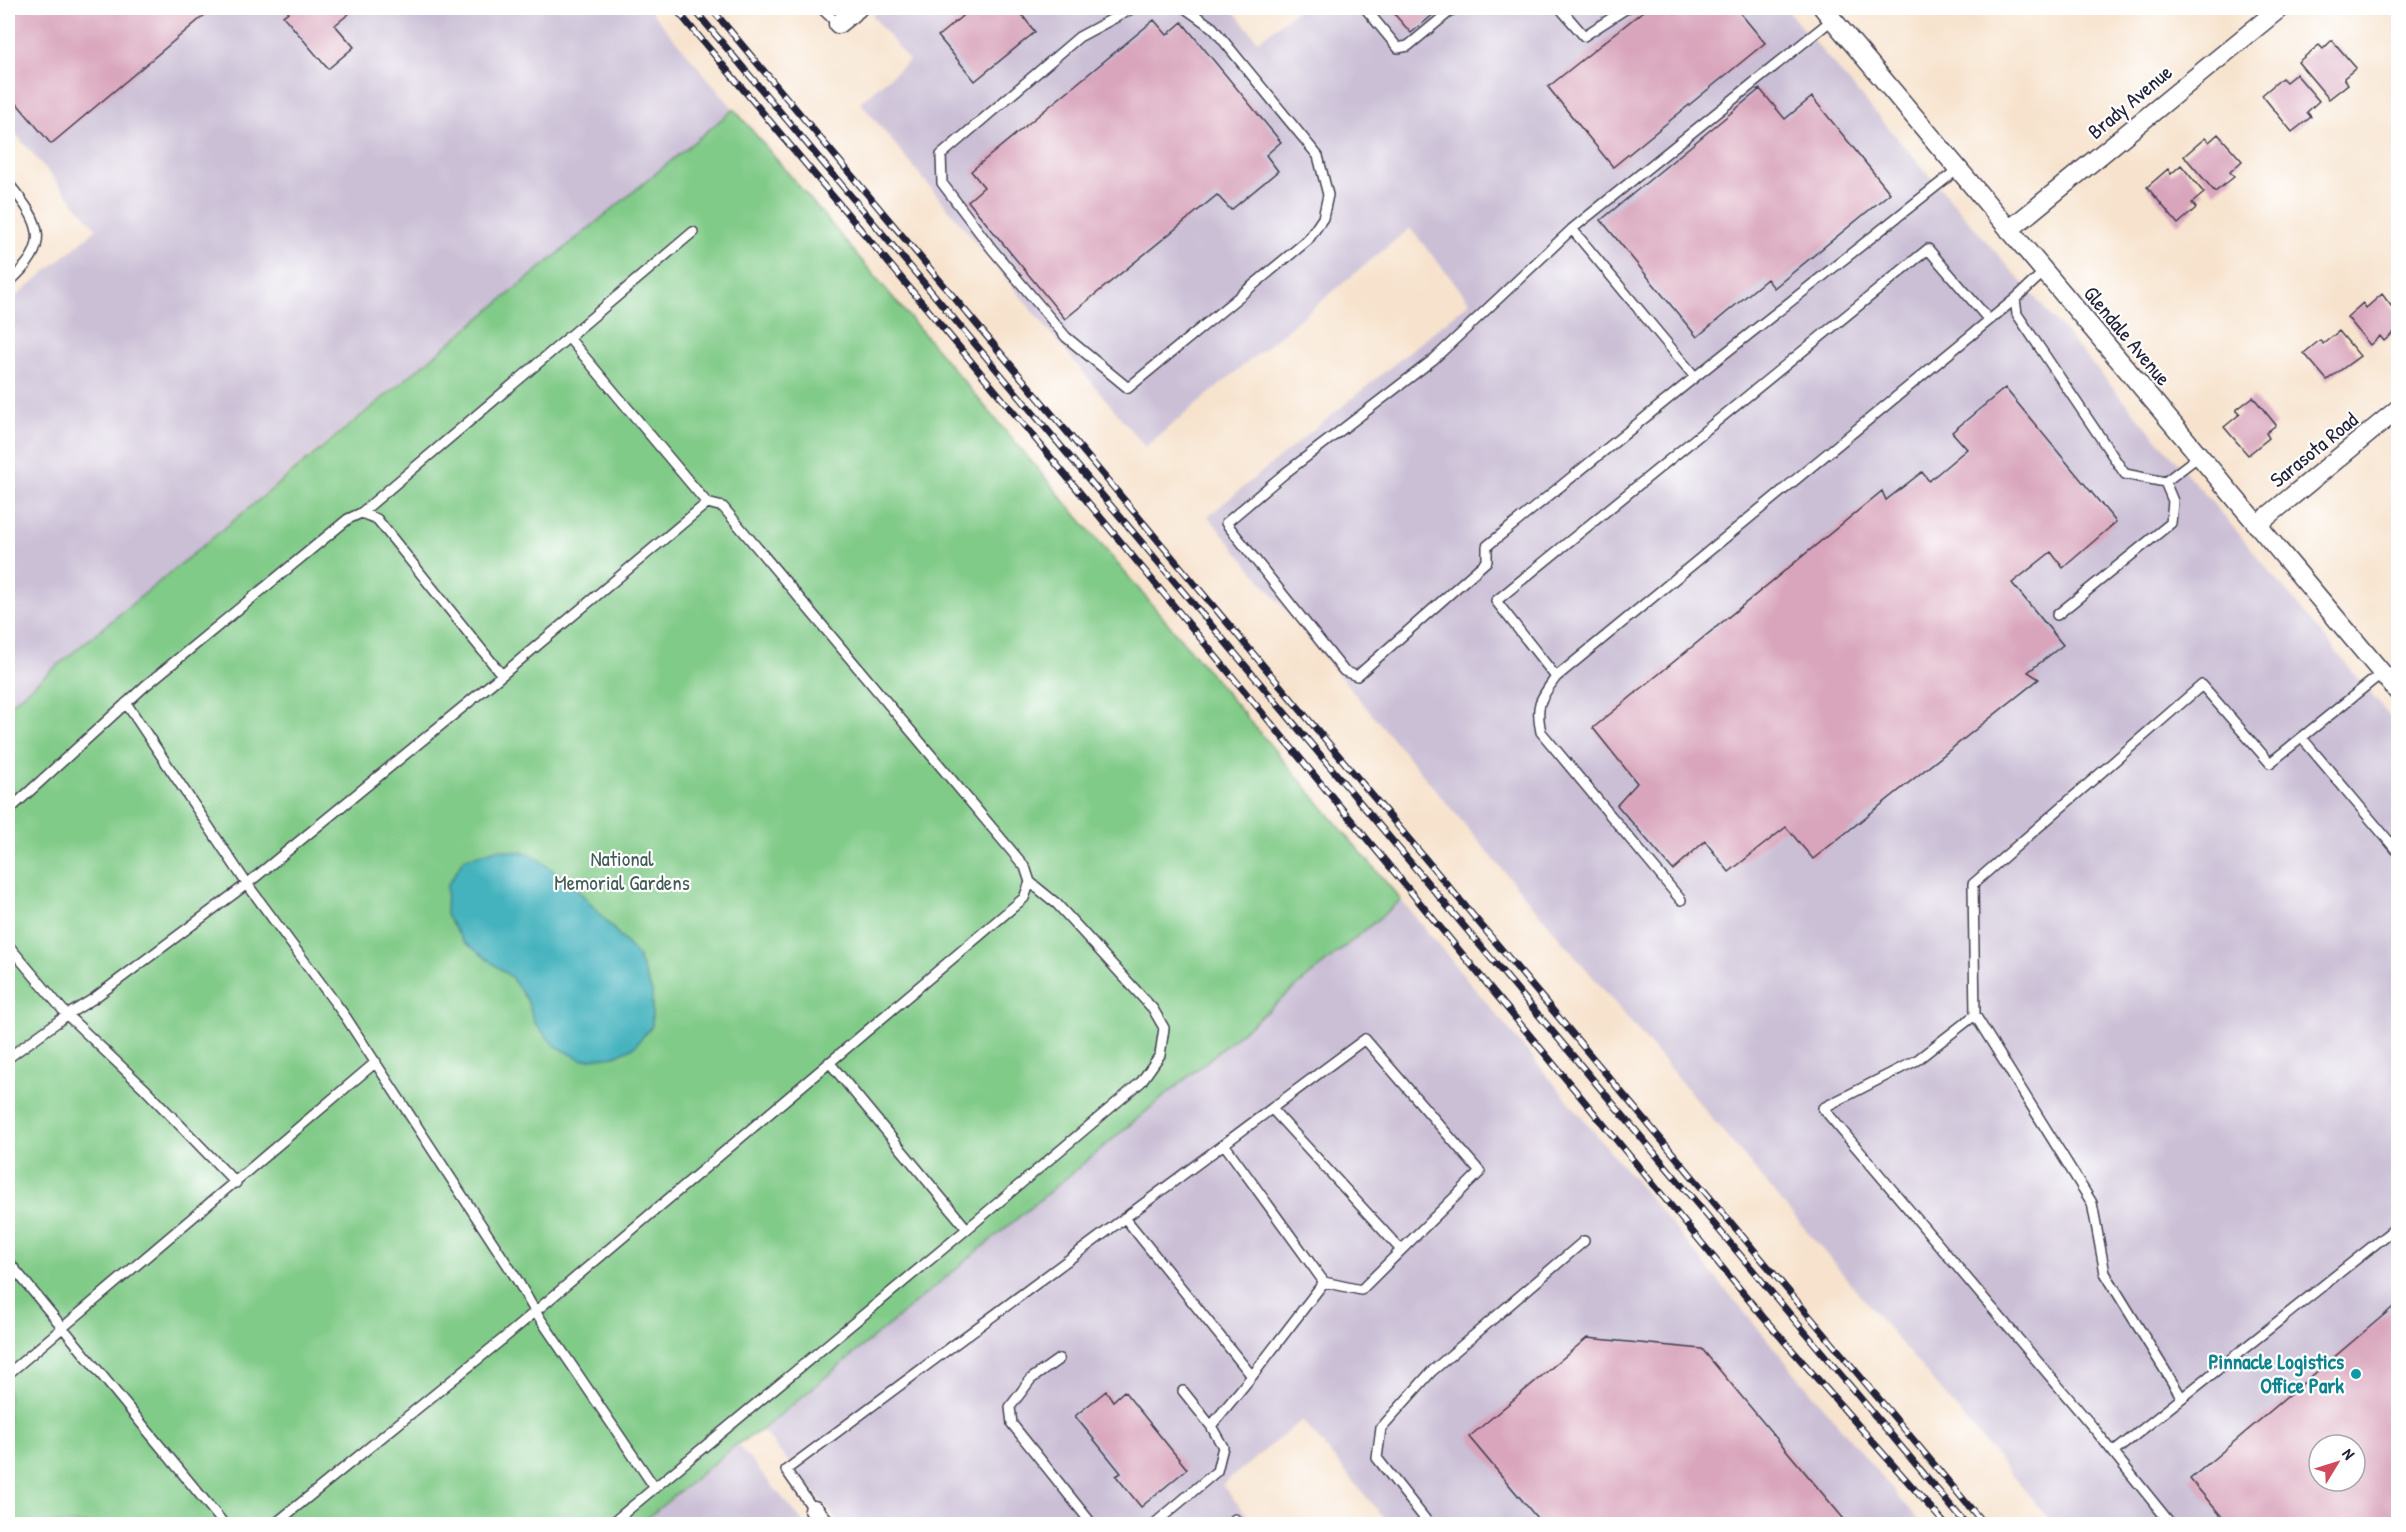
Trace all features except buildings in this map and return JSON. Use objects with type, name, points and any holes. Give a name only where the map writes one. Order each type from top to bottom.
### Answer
[{"type":"street","points":[[838,24],[858,8]]},
{"type":"street","name":"Brady Avenue","points":[[2009,230],[2280,8]]},
{"type":"street","name":"Glendale Avenue","points":[[1826,10],[2398,692]]},
{"type":"street","name":"Sarasota Road","points":[[2257,525],[2398,410]]},
{"type":"street","points":[[814,1510],[825,1524]]},
{"type":"lane","points":[[821,8],[838,24]]},
{"type":"lane","points":[[1133,8],[1078,36],[941,155],[942,183],[992,249],[1066,337],[1128,388],[1308,240],[1323,218],[1328,195],[1318,156],[1213,28],[1185,8]]},
{"type":"lane","points":[[1365,8],[1398,48],[1408,46],[1454,8]]},
{"type":"lane","points":[[1560,8],[1584,36],[1627,8]]},
{"type":"lane","points":[[1826,10],[1572,229],[1434,359],[1284,474],[1226,522],[1344,671],[1357,676],[1487,561],[1487,546],[1695,376],[1958,169]]},
{"type":"lane","points":[[8,183],[29,209],[39,235],[34,254],[8,283]]},
{"type":"lane","points":[[1572,229],[1695,376]]},
{"type":"lane","points":[[8,810],[126,703],[348,519],[361,513],[693,232]]},
{"type":"lane","points":[[1556,677],[1496,601],[1928,249],[1989,320]]},
{"type":"lane","points":[[1680,900],[1541,732],[1537,714],[1540,699],[1556,677],[2015,299],[2044,272]]},
{"type":"lane","points":[[2015,299],[2017,314],[2125,474],[2165,482],[2199,456]]},
{"type":"lane","points":[[568,337],[706,503],[723,507],[1025,867],[1030,882],[1057,904],[1153,1009],[1164,1028],[1160,1055],[1141,1082],[611,1524]]},
{"type":"lane","points":[[2057,615],[2171,523],[2173,501],[2165,482]]},
{"type":"lane","points":[[8,1058],[93,999],[247,884],[502,675],[706,503]]},
{"type":"lane","points":[[361,513],[377,519],[502,675]]},
{"type":"lane","points":[[2182,1398],[2105,1273],[2092,1203],[1975,1016],[1973,884],[2202,685],[2270,763],[2382,673]]},
{"type":"lane","points":[[126,703],[247,884],[376,1062],[535,1311],[655,1488]]},
{"type":"lane","points":[[2302,738],[2398,852]]},
{"type":"lane","points":[[275,1524],[504,1338],[1024,898],[1030,882]]},
{"type":"lane","points":[[8,945],[67,1015],[144,1088],[236,1183]]},
{"type":"lane","points":[[1975,1016],[1917,1060],[1823,1108],[2114,1452],[2171,1524]]},
{"type":"lane","points":[[814,1510],[786,1470],[1365,1039],[1480,1172],[1360,1290],[1323,1282],[1224,1144]]},
{"type":"lane","points":[[8,1374],[376,1062]]},
{"type":"lane","points":[[830,1062],[967,1229]]},
{"type":"lane","points":[[1272,1108],[1401,1250]]},
{"type":"lane","points":[[1125,1218],[1252,1376]]},
{"type":"lane","points":[[2114,1452],[2398,1226]]},
{"type":"lane","points":[[1429,1524],[1377,1458],[1381,1428],[1431,1372],[1584,1241]]},
{"type":"lane","points":[[8,1261],[224,1524]]},
{"type":"lane","points":[[1211,1426],[1323,1282]]},
{"type":"lane","points":[[1059,1359],[1031,1379],[1010,1407],[1012,1424],[1092,1524]]},
{"type":"lane","points":[[1154,1524],[1217,1471],[1223,1448],[1211,1426],[1183,1391]]},
{"type":"shaded area","points":[[8,8],[648,8],[734,109],[295,468],[8,707],[8,303],[97,229],[8,125]]},
{"type":"shaded area","points":[[881,8],[1231,8],[1258,41],[1300,8],[1785,8],[2240,535],[2398,727],[2398,1524],[2053,1524],[1354,693],[1208,516],[1470,302],[1410,228],[1145,447],[860,102],[909,61],[872,15]]},
{"type":"shaded area","points":[[1401,900],[1921,1524],[1389,1524],[1302,1420],[1222,1485],[1255,1524],[840,1524],[762,1430]]},
{"type":"shaded area","points":[[737,1444],[805,1524],[640,1524]]},
{"type":"green space","name":"National Memorial Gardens","points":[[734,109],[1401,900],[762,1430],[737,1444],[640,1524],[8,1524],[8,706]]},
{"type":"water","points":[[497,849],[531,854],[575,887],[637,955],[652,992],[652,1026],[634,1047],[615,1056],[582,1060],[554,1045],[534,1022],[527,1000],[511,977],[463,941],[446,915],[447,886],[464,859]]},
{"type":"railway","points":[[675,8],[980,372],[1763,1317],[1945,1524]]},
{"type":"railway","points":[[693,8],[1966,1524]]},
{"type":"railway","points":[[711,8],[1984,1524]]},
{"type":"place","name":"Pinnacle Logistics Office Park","points":[[2356,1374]]}]
